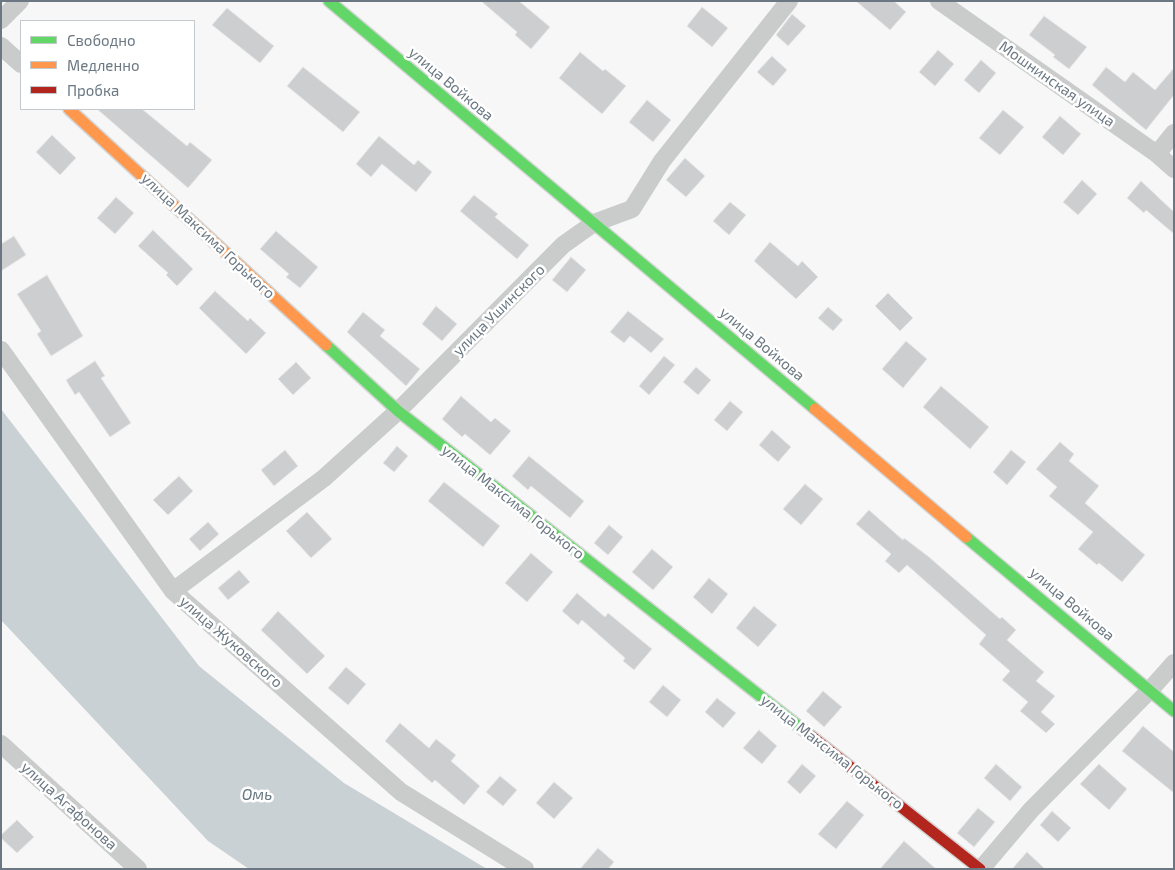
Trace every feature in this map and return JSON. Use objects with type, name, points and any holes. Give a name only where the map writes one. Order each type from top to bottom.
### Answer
[{"type":"street","points":[[1,20],[20,1]]},
{"type":"street","name":"улица Войкова","points":[[329,1],[1174,711]]},
{"type":"street","name":"улица Ушинского","points":[[173,590],[324,478],[398,411],[563,244],[594,224],[632,209],[662,161],[790,1]]},
{"type":"street","name":"Мошнинская улица","points":[[939,1],[1157,154],[1174,169]]},
{"type":"street","points":[[1,46],[20,63]]},
{"type":"street","name":"улица Максима Горького","points":[[70,110],[398,411],[981,869]]},
{"type":"street","points":[[1157,154],[1174,133]]},
{"type":"street","name":"улица Жуковского","points":[[1,350],[173,590],[401,792],[525,869]]},
{"type":"street","points":[[981,869],[1037,804],[1150,690],[1174,663]]},
{"type":"street","name":"улица Агафонова","points":[[1,744],[138,869]]},
{"type":"water","name":"Омь","points":[[1,409],[199,666],[344,783],[487,869],[249,869],[208,841],[1,620]]},
{"type":"building","points":[[481,1],[519,1],[550,27],[531,49],[515,35],[517,32]]},
{"type":"building","points":[[856,1],[894,1],[906,12],[890,30]]},
{"type":"building","points":[[702,7],[728,28],[712,47],[687,26]]},
{"type":"building","points":[[227,8],[274,46],[260,63],[212,25]]},
{"type":"building","points":[[792,14],[806,26],[788,46],[776,35]]},
{"type":"building","points":[[1044,16],[1087,47],[1069,69],[1053,57],[1055,55],[1029,35]]},
{"type":"building","points":[[938,50],[954,64],[935,86],[919,72]]},
{"type":"building","points":[[580,52],[603,71],[605,69],[626,86],[602,114],[559,78]]},
{"type":"building","points":[[772,56],[787,70],[773,86],[757,72]]},
{"type":"building","points":[[981,60],[996,73],[979,93],[964,80]]},
{"type":"building","points":[[303,67],[360,112],[343,132],[287,86]]},
{"type":"building","points":[[1106,67],[1125,82],[1133,72],[1155,90],[1174,68],[1174,95],[1146,130],[1092,85]]},
{"type":"building","points":[[647,100],[671,120],[653,142],[629,122]]},
{"type":"building","points":[[98,110],[143,110],[187,146],[190,142],[212,160],[188,188]]},
{"type":"building","points":[[1003,110],[1024,127],[1000,155],[979,138]]},
{"type":"building","points":[[1060,116],[1081,134],[1063,155],[1042,137]]},
{"type":"building","points":[[52,135],[76,158],[60,175],[36,152]]},
{"type":"building","points":[[379,136],[414,165],[418,160],[432,172],[416,192],[382,164],[371,177],[356,164]]},
{"type":"building","points":[[685,158],[705,176],[686,197],[666,180]]},
{"type":"building","points":[[1082,180],[1097,194],[1078,215],[1063,202]]},
{"type":"building","points":[[1141,181],[1174,212],[1174,234],[1146,210],[1144,213],[1127,198]]},
{"type":"building","points":[[474,195],[498,214],[495,217],[529,245],[517,259],[460,211]]},
{"type":"building","points":[[116,197],[134,213],[115,234],[97,218]]},
{"type":"building","points":[[730,202],[746,215],[729,235],[713,221]]},
{"type":"building","points":[[153,230],[193,269],[177,286],[166,275],[168,273],[138,246]]},
{"type":"building","points":[[276,231],[318,267],[300,288],[286,277],[289,274],[260,249]]},
{"type":"building","points":[[14,236],[26,255],[1,271],[1,244]]},
{"type":"building","points":[[770,242],[798,266],[802,261],[818,277],[796,299],[754,261]]},
{"type":"building","points":[[571,257],[586,270],[567,292],[552,280]]},
{"type":"building","points":[[47,275],[83,336],[51,356],[37,334],[41,331],[17,294]]},
{"type":"building","points":[[215,291],[248,321],[250,318],[266,333],[246,354],[199,308]]},
{"type":"building","points":[[888,293],[913,318],[900,331],[875,306]]},
{"type":"building","points":[[436,306],[457,324],[442,341],[422,324]]},
{"type":"building","points":[[828,307],[843,320],[833,331],[818,318]]},
{"type":"building","points":[[628,311],[664,339],[651,353],[630,336],[624,343],[610,332]]},
{"type":"building","points":[[363,312],[385,330],[380,336],[420,369],[406,386],[347,332]]},
{"type":"building","points":[[906,341],[927,359],[903,388],[882,369]]},
{"type":"building","points":[[664,356],[675,365],[649,395],[639,386]]},
{"type":"building","points":[[95,361],[105,376],[101,378],[131,423],[110,437],[79,392],[75,395],[66,380]]},
{"type":"building","points":[[296,362],[311,378],[293,395],[278,379]]},
{"type":"building","points":[[696,367],[711,380],[698,395],[683,382]]},
{"type":"building","points":[[941,386],[989,427],[970,449],[923,407]]},
{"type":"building","points":[[461,396],[491,422],[495,418],[511,431],[490,455],[465,434],[462,437],[442,419]]},
{"type":"building","points":[[730,401],[743,412],[727,431],[714,420]]},
{"type":"building","points":[[772,430],[791,447],[778,462],[759,445]]},
{"type":"building","points":[[1060,442],[1074,454],[1069,461],[1099,486],[1085,503],[1145,555],[1122,582],[1078,549],[1093,532],[1049,496],[1057,487],[1036,469]]},
{"type":"building","points":[[397,446],[408,456],[394,472],[383,463]]},
{"type":"building","points":[[285,450],[298,466],[274,486],[261,470]]},
{"type":"building","points":[[1011,450],[1026,462],[1007,485],[993,472]]},
{"type":"building","points":[[529,456],[584,501],[570,518],[531,486],[528,490],[512,476]]},
{"type":"building","points":[[179,476],[193,491],[168,515],[153,500]]},
{"type":"building","points":[[444,482],[500,526],[483,547],[428,501]]},
{"type":"building","points":[[805,484],[823,499],[801,525],[783,509]]},
{"type":"building","points":[[869,510],[903,540],[904,538],[929,557],[1000,619],[1002,617],[1016,630],[1007,640],[1044,672],[1036,681],[1055,696],[1041,712],[1055,724],[1046,733],[1020,711],[1028,702],[1002,680],[1010,671],[979,644],[986,635],[907,565],[899,573],[885,561],[891,554],[856,524]]},
{"type":"building","points":[[307,512],[332,539],[311,558],[286,531]]},
{"type":"building","points":[[208,522],[219,534],[200,551],[189,539]]},
{"type":"building","points":[[609,525],[623,537],[608,555],[594,543]]},
{"type":"building","points":[[652,549],[673,567],[653,590],[632,572]]},
{"type":"building","points":[[531,553],[553,572],[527,602],[505,583]]},
{"type":"building","points":[[239,570],[250,582],[228,600],[218,588]]},
{"type":"building","points":[[709,578],[728,594],[712,614],[693,597]]},
{"type":"building","points":[[577,593],[605,617],[608,613],[652,649],[634,670],[623,661],[625,658],[582,620],[578,625],[562,611]]},
{"type":"building","points":[[754,606],[777,625],[758,647],[736,628]]},
{"type":"building","points":[[278,611],[325,656],[307,674],[261,630]]},
{"type":"building","points":[[346,667],[366,684],[348,705],[328,688]]},
{"type":"building","points":[[663,685],[681,700],[667,717],[649,702]]},
{"type":"building","points":[[823,691],[842,707],[824,727],[806,711]]},
{"type":"building","points":[[717,698],[736,713],[723,728],[705,712]]},
{"type":"building","points":[[400,723],[429,748],[436,739],[456,755],[451,761],[480,786],[464,805],[435,780],[432,783],[385,741]]},
{"type":"building","points":[[1143,726],[1174,752],[1174,793],[1122,751]]},
{"type":"building","points":[[759,730],[777,746],[762,764],[743,748]]},
{"type":"building","points":[[802,764],[816,776],[800,794],[787,782]]},
{"type":"building","points":[[996,764],[1022,787],[1010,801],[984,778]]},
{"type":"building","points":[[1099,764],[1127,789],[1109,810],[1080,784]]},
{"type":"building","points":[[500,776],[517,790],[503,806],[486,792]]},
{"type":"building","points":[[554,782],[573,798],[554,819],[536,803]]},
{"type":"building","points":[[847,801],[864,815],[836,849],[818,834]]},
{"type":"building","points":[[978,808],[995,822],[974,847],[957,833]]},
{"type":"building","points":[[1052,811],[1071,828],[1058,842],[1040,825]]},
{"type":"building","points":[[17,820],[34,837],[17,853],[1,838],[1,835]]},
{"type":"building","points":[[904,841],[936,869],[880,869]]},
{"type":"building","points":[[598,848],[614,862],[608,869],[580,869]]},
{"type":"building","points":[[1027,852],[1045,869],[1012,869]]},
{"type":"traffic: fast","points":[[329,1],[815,409]]},
{"type":"traffic: fast","points":[[326,345],[398,411],[811,736]]},
{"type":"traffic: fast","points":[[966,537],[1174,711]]},
{"type":"traffic: slow","points":[[70,110],[326,345]]},
{"type":"traffic: slow","points":[[815,409],[966,537]]},
{"type":"traffic: jam","points":[[811,736],[980,869]]}]
